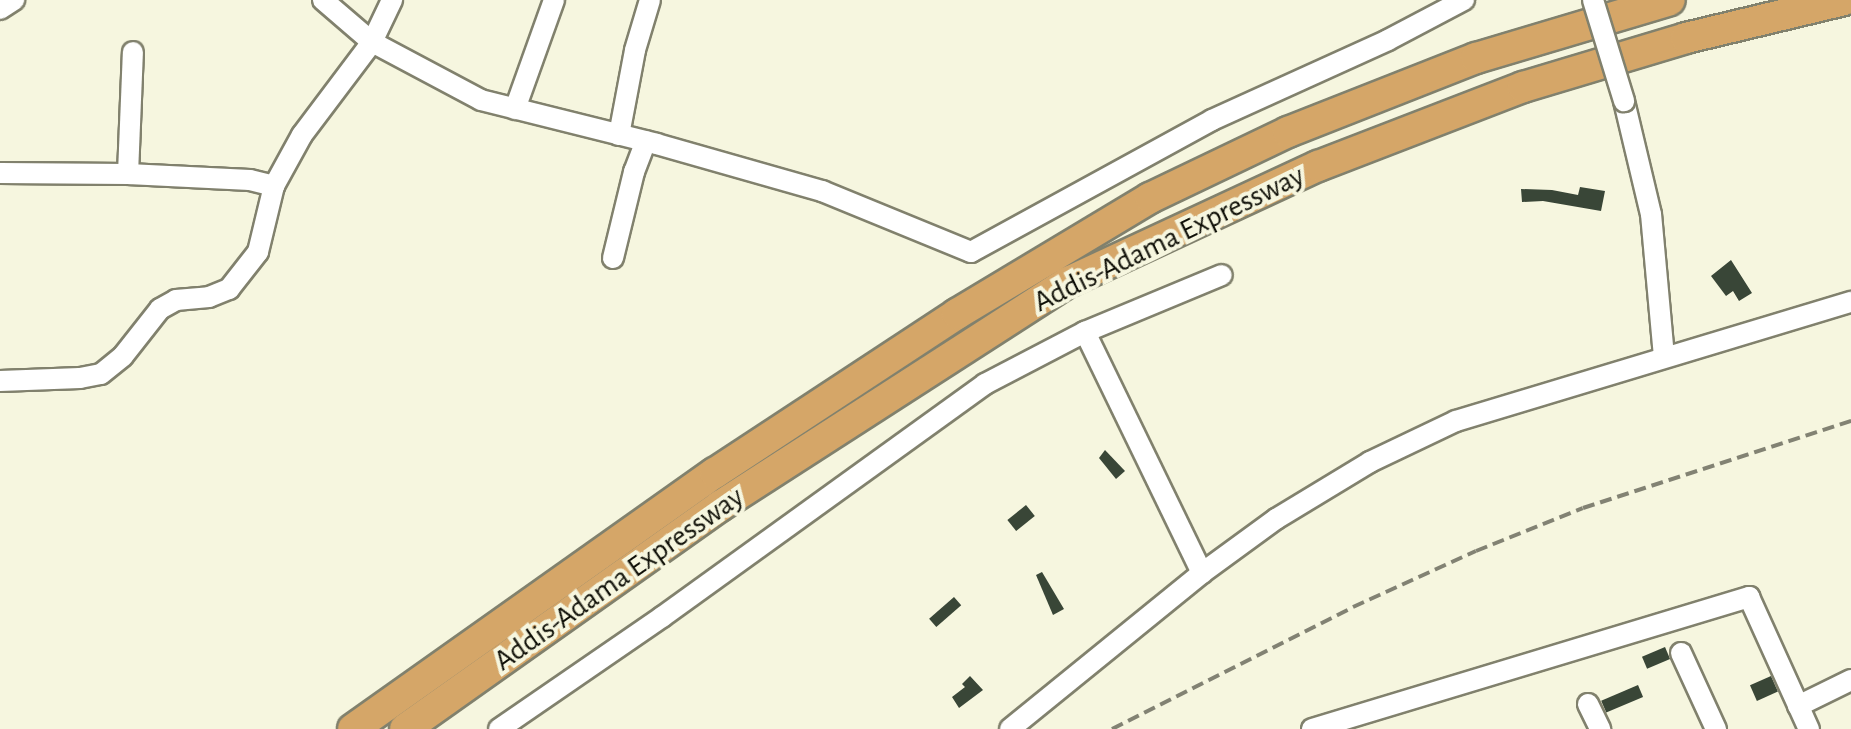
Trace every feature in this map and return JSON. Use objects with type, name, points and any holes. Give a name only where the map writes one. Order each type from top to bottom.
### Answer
[{"type":"highway","name":"Addis-Adama Expressway","points":[[353,729],[715,473],[957,314],[1150,198],[1288,132],[1476,58],[1670,0]]},
{"type":"highway","name":"Addis-Adama Expressway","points":[[405,729],[720,506],[1068,282],[1318,166],[1523,87],[1686,38],[1844,0]]},
{"type":"street","points":[[0,9],[14,0]]},
{"type":"street","points":[[323,0],[372,42],[481,100],[646,141],[822,191],[971,252],[1212,120],[1388,40],[1464,0]]},
{"type":"street","points":[[0,381],[80,378],[101,374],[123,356],[160,309],[176,300],[209,297],[229,289],[258,252],[274,186],[302,135],[372,42],[392,0]]},
{"type":"street","points":[[515,109],[554,0]]},
{"type":"street","points":[[619,135],[635,50],[650,0]]},
{"type":"street","points":[[1593,0],[1624,101],[1651,214],[1664,357]]},
{"type":"street","points":[[128,174],[133,52]]},
{"type":"street","points":[[613,258],[634,172],[646,141]]},
{"type":"street","points":[[0,173],[128,174],[250,180],[274,186]]},
{"type":"street","points":[[499,729],[662,617],[936,416],[985,384],[1085,332],[1222,275]]},
{"type":"street","points":[[1010,729],[1202,573],[1276,519],[1370,462],[1456,421],[1851,302]]},
{"type":"street","points":[[1085,332],[1202,573]]},
{"type":"street","points":[[1312,729],[1749,597],[1809,729]]},
{"type":"street","points":[[1681,653],[1716,729]]},
{"type":"street","points":[[1798,706],[1851,680]]},
{"type":"street","points":[[1588,704],[1600,729]]},
{"type":"building","points":[[1580,187],[1605,191],[1601,211],[1543,201],[1522,202],[1521,189],[1578,195]]},
{"type":"building","points":[[1731,260],[1752,293],[1739,301],[1733,291],[1726,296],[1711,276]]},
{"type":"building","points":[[1105,450],[1125,471],[1116,479],[1099,458]]},
{"type":"building","points":[[1026,505],[1035,516],[1016,531],[1007,520]]},
{"type":"building","points":[[1042,572],[1064,609],[1053,615],[1036,575]]},
{"type":"building","points":[[954,597],[961,605],[936,627],[929,619]]},
{"type":"building","points":[[1665,647],[1670,659],[1647,669],[1642,657]]},
{"type":"building","points":[[970,676],[983,690],[959,708],[952,697],[965,687],[962,684]]},
{"type":"building","points":[[1771,676],[1778,692],[1757,701],[1750,685]]},
{"type":"building","points":[[1638,685],[1643,697],[1606,713],[1601,701]]},
{"type":"railway","points":[[1112,729],[1353,607],[1476,551],[1583,508],[1851,421]]}]
